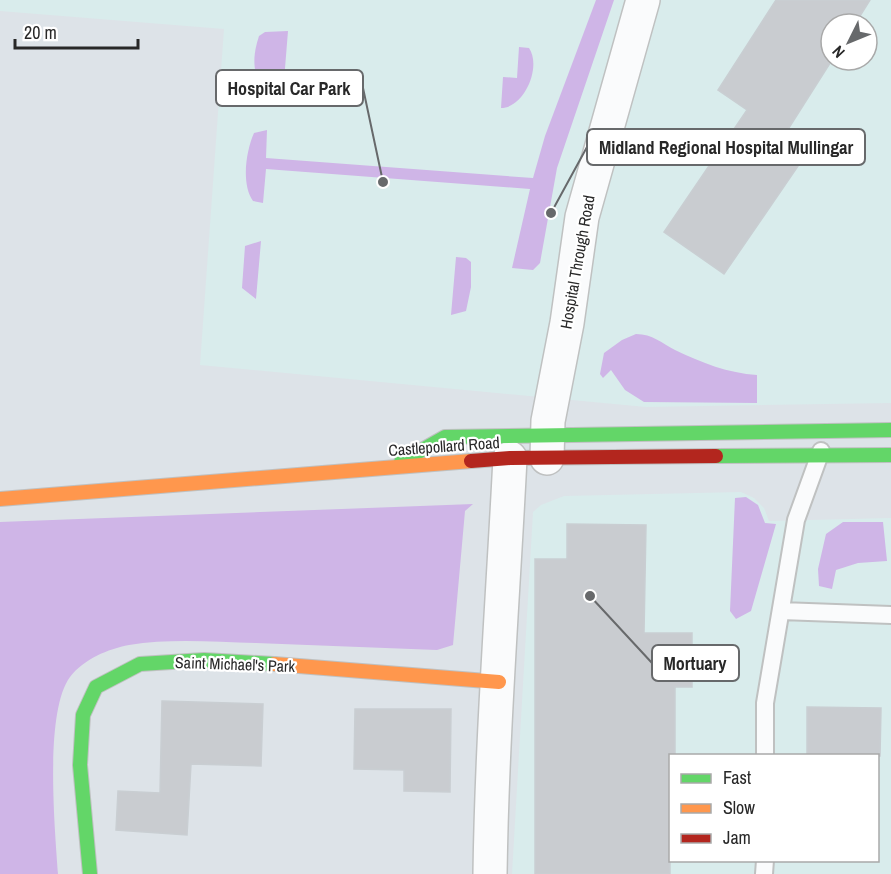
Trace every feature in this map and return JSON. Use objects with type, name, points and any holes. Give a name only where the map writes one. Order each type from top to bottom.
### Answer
[{"type":"main road","points":[[391,467],[445,437],[548,447],[827,431],[891,430]]},
{"type":"main road","name":"Castlepollard Road","points":[[0,499],[510,458],[548,447],[819,457],[891,456]]},
{"type":"main road","name":"Saint Michael's Park","points":[[90,874],[80,765],[83,714],[96,687],[140,664],[204,660],[499,682]]},
{"type":"street","name":"Hospital Through Road","points":[[548,447],[548,421],[567,323],[582,218],[643,0]]},
{"type":"street","points":[[490,874],[492,756],[499,682],[510,458]]},
{"type":"lane","points":[[765,754],[765,703],[796,520],[827,431]]},
{"type":"lane","points":[[781,611],[891,615]]},
{"type":"shaded area","points":[[0,0],[891,0],[891,403],[646,407],[200,365],[224,29],[0,11]]},
{"type":"shaded area","points":[[596,0],[614,0],[557,168],[540,263],[533,270],[512,268],[530,189],[266,169],[263,203],[253,201],[249,194],[246,177],[249,149],[254,133],[267,130],[266,158],[533,178],[545,136]]},
{"type":"shaded area","points":[[288,31],[283,93],[261,87],[256,74],[255,56],[259,36],[265,32]]},
{"type":"shaded area","points":[[519,47],[529,48],[533,65],[532,75],[517,101],[501,108],[503,77],[517,78]]},
{"type":"shaded area","points":[[261,241],[256,299],[242,288],[245,246]]},
{"type":"shaded area","points":[[456,257],[466,258],[471,262],[471,287],[466,311],[451,315]]},
{"type":"shaded area","points":[[636,334],[652,337],[685,355],[715,367],[757,375],[757,403],[644,402],[625,390],[611,370],[603,378],[600,374],[604,353],[622,340]]},
{"type":"shaded area","points":[[741,492],[754,498],[764,508],[769,521],[891,518],[891,874],[512,874],[533,512],[541,505],[564,496]]},
{"type":"shaded area","points":[[746,497],[758,505],[765,523],[776,524],[751,611],[736,619],[730,611],[735,498]]},
{"type":"shaded area","points":[[473,504],[465,511],[453,645],[437,650],[177,641],[129,645],[113,649],[82,665],[70,677],[62,694],[57,716],[53,772],[58,874],[0,874],[0,522]]},
{"type":"shaded area","points":[[843,522],[883,522],[887,561],[858,563],[836,570],[832,589],[819,586],[818,569],[826,534]]},
{"type":"building","points":[[776,0],[870,0],[862,12],[819,12],[819,72],[824,72],[785,134],[809,150],[724,274],[664,232],[747,110],[718,90]]},
{"type":"building","points":[[567,524],[646,525],[644,633],[692,633],[692,687],[675,687],[675,754],[669,754],[670,874],[535,874],[535,559],[567,559]]},
{"type":"building","points":[[162,701],[263,704],[261,766],[191,764],[187,835],[116,830],[118,791],[160,793]]},
{"type":"building","points":[[807,707],[881,708],[880,756],[879,754],[807,754]]},
{"type":"building","points":[[355,709],[451,709],[450,792],[404,791],[404,770],[354,769]]},
{"type":"traffic: fast","points":[[401,462],[445,437],[891,430]]},
{"type":"traffic: fast","points":[[716,456],[891,455]]},
{"type":"traffic: fast","points":[[90,874],[80,765],[83,715],[96,687],[140,664],[204,660],[274,664]]},
{"type":"traffic: slow","points":[[0,499],[471,461]]},
{"type":"traffic: slow","points":[[274,664],[499,682]]},
{"type":"traffic: jam","points":[[471,461],[510,458],[716,456]]},
{"type":"place","name":"Hospital Car Park","points":[[383,182]]},
{"type":"place","name":"Midland Regional Hospital Mullingar","points":[[551,213]]},
{"type":"place","name":"Mortuary","points":[[590,596]]}]
